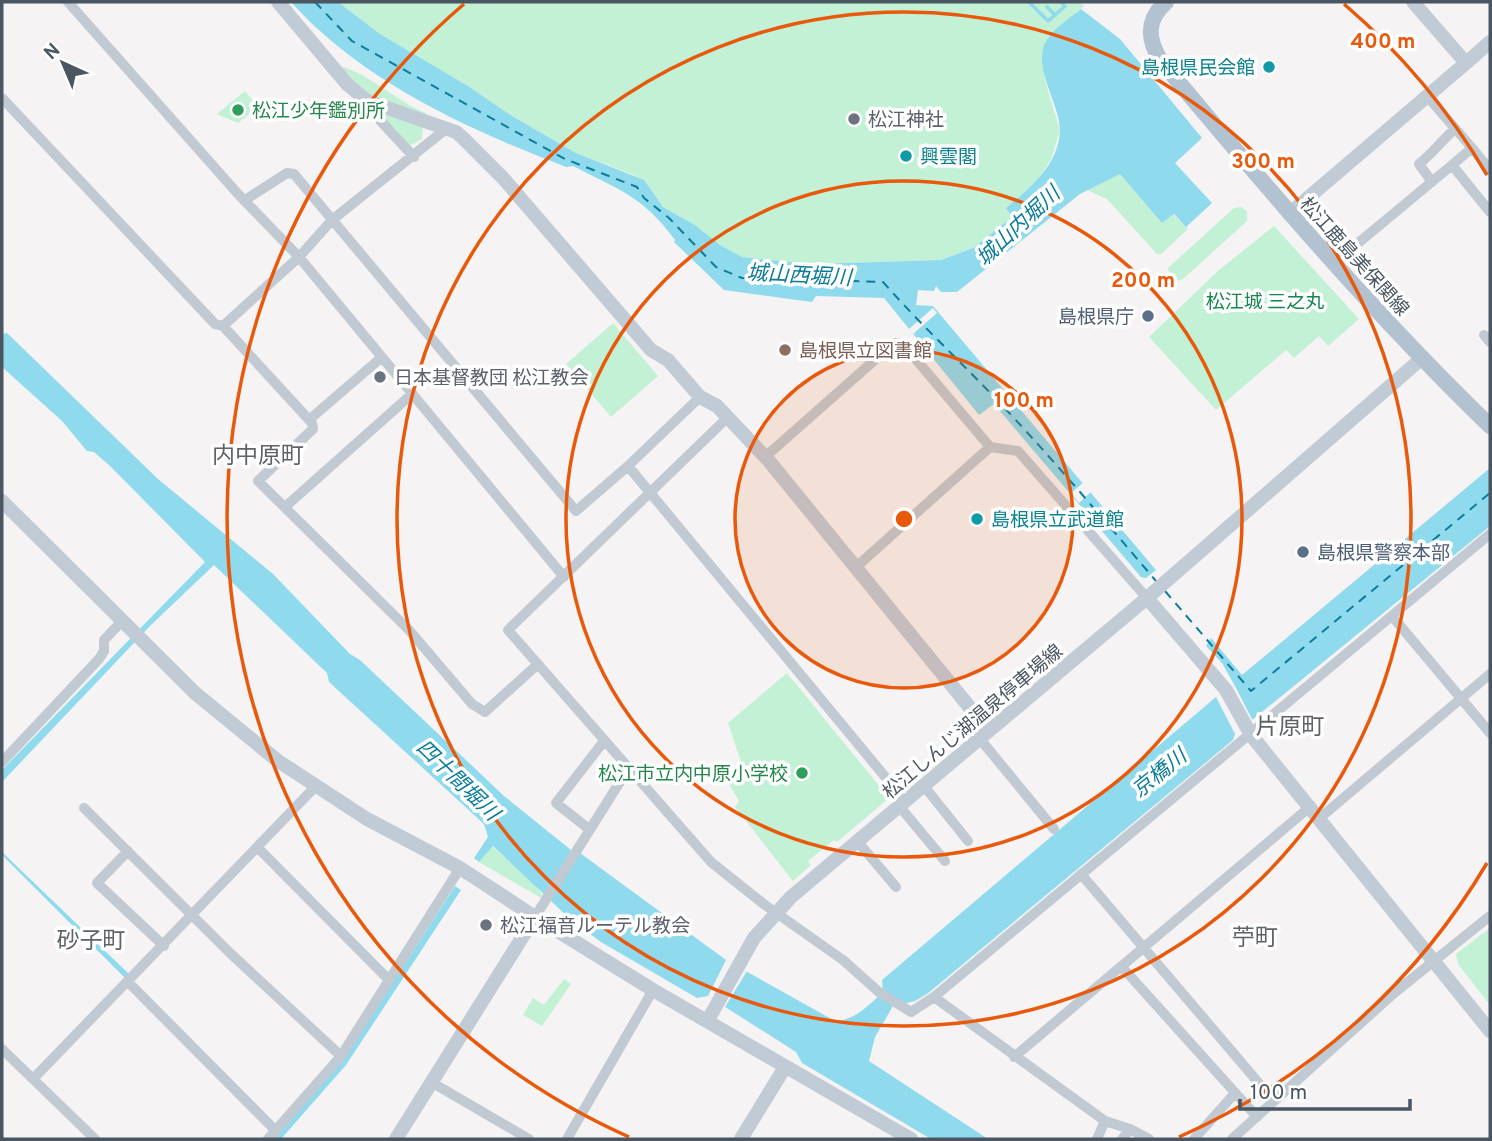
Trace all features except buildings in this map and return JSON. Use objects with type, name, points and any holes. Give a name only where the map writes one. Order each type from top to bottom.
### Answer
[{"type":"main road","name":"松江鹿島美保関線","points":[[1166,2],[1150,23],[1149,34],[1154,51],[1289,214],[1421,359],[1490,426]]},
{"type":"street","points":[[68,2],[299,257],[565,577]]},
{"type":"street","points":[[278,2],[414,158]]},
{"type":"street","points":[[1413,2],[1466,63]]},
{"type":"street","points":[[1289,214],[1490,42]]},
{"type":"street","points":[[1427,96],[1490,170]]},
{"type":"street","points":[[2,98],[166,274],[215,324],[223,326],[310,419],[313,429],[258,481],[409,630],[472,704],[485,712],[538,664]]},
{"type":"street","points":[[367,101],[446,129],[464,139],[503,178],[651,350],[668,360],[700,397],[717,405],[765,457],[985,735],[1054,829]]},
{"type":"street","points":[[223,326],[299,257],[332,220],[414,158],[446,129]]},
{"type":"street","points":[[1432,182],[1419,164],[1443,144],[1444,138],[1455,129]]},
{"type":"street","points":[[1334,264],[1472,148]]},
{"type":"street","points":[[1452,165],[1490,212]]},
{"type":"street","points":[[245,200],[287,173],[294,173],[576,511],[700,397]]},
{"type":"street","points":[[765,457],[894,343],[903,344],[990,447],[1018,451],[1151,595],[1226,690],[1249,732],[1490,1031]]},
{"type":"street","points":[[310,419],[382,357]]},
{"type":"street","name":"松江しんじ湖温泉停車場線","points":[[708,1020],[737,965],[775,912],[1151,595],[1421,359]]},
{"type":"street","points":[[285,507],[412,394]]},
{"type":"street","points":[[728,417],[508,630],[711,862],[775,912],[844,960],[879,992],[911,1012],[934,997],[1490,534]]},
{"type":"street","points":[[855,569],[990,447]]},
{"type":"street","points":[[628,466],[903,804],[945,861]]},
{"type":"street","points":[[2,501],[220,713],[315,787],[460,869],[653,990],[911,1139]]},
{"type":"street","points":[[1392,616],[1490,733]]},
{"type":"street","points":[[2,762],[99,659],[104,651],[104,640],[132,630]]},
{"type":"street","points":[[1014,1057],[1144,948],[1490,674]]},
{"type":"street","points":[[589,829],[556,803],[604,741]]},
{"type":"street","points":[[396,1139],[628,769]]},
{"type":"street","points":[[924,786],[968,841]]},
{"type":"street","points":[[33,1079],[315,787]]},
{"type":"street","points":[[84,808],[194,914],[229,952],[341,1056]]},
{"type":"street","points":[[858,842],[896,887]]},
{"type":"street","points":[[257,847],[390,981]]},
{"type":"street","points":[[128,851],[97,883],[164,946]]},
{"type":"street","points":[[268,1139],[341,1056],[460,869]]},
{"type":"street","points":[[1081,874],[1273,1101]]},
{"type":"street","points":[[1236,1138],[1273,1101],[1433,961],[1490,916]]},
{"type":"street","points":[[1122,967],[1257,1117]]},
{"type":"street","points":[[128,982],[276,1131]]},
{"type":"street","points":[[567,1139],[653,990]]},
{"type":"street","points":[[934,997],[1105,1121],[1112,1120],[1149,1139]]},
{"type":"street","points":[[2,1049],[95,1139]]},
{"type":"street","points":[[741,1139],[785,1067]]},
{"type":"street","points":[[431,1082],[529,1139]]},
{"type":"street","points":[[1194,1139],[1235,1093]]},
{"type":"street","points":[[1097,1139],[1105,1121]]},
{"type":"street","points":[[1122,1139],[1130,1129]]},
{"type":"green space","points":[[338,2],[1079,2],[1084,6],[1048,37],[1042,51],[1046,84],[1060,130],[1052,157],[1037,183],[1006,208],[1012,217],[973,248],[941,260],[810,264],[742,257],[720,245],[695,225],[663,207],[634,175],[576,153],[512,116],[468,86],[380,34]]},
{"type":"green space","points":[[344,67],[426,113],[425,116],[372,98],[340,68]]},
{"type":"green space","name":"松江少年鑑別所","points":[[245,91],[258,107],[238,123],[217,114]]},
{"type":"green space","points":[[378,112],[423,125],[422,139],[409,146]]},
{"type":"green space","name":"松江城 三之丸","points":[[1120,173],[1162,223],[1173,214],[1188,229],[1161,254],[1157,254],[1107,199],[1087,190]]},
{"type":"green space","points":[[1241,207],[1247,211],[1247,221],[1183,279],[1177,281],[1170,277],[1168,268],[1234,208]]},
{"type":"green space","name":"松江城 三之丸","points":[[1274,226],[1359,319],[1328,346],[1319,336],[1294,358],[1286,350],[1216,410],[1149,337],[1219,270]]},
{"type":"green space","points":[[613,323],[658,376],[611,417],[566,364]]},
{"type":"green space","name":"松江市立内中原小学校","points":[[787,673],[889,798],[837,842],[834,840],[808,861],[811,865],[793,881],[735,807],[739,801],[729,784],[741,762],[728,723]]},
{"type":"green space","points":[[492,846],[530,879],[543,896],[541,898],[479,862]]},
{"type":"green space","points":[[1490,928],[1490,1005],[1458,964],[1456,954]]},
{"type":"green space","points":[[564,979],[571,984],[542,1026],[523,1015],[533,998],[544,1005]]},
{"type":"water","points":[[291,2],[338,2],[380,34],[468,86],[512,116],[576,153],[644,180],[663,207],[742,257],[810,264],[941,260],[973,248],[1012,217],[1006,208],[1041,175],[1058,144],[1059,121],[1044,72],[1043,48],[1055,30],[1081,9],[1120,39],[1202,138],[1175,163],[1212,203],[1186,227],[1174,214],[1162,223],[1120,174],[1080,194],[957,292],[941,292],[936,286],[934,291],[918,290],[916,305],[933,306],[1156,570],[1146,578],[1141,577],[994,404],[979,415],[884,298],[816,296],[812,302],[724,290],[674,242],[652,213],[617,188],[573,166],[566,167],[491,136],[418,100],[350,56]]},
{"type":"water","points":[[7,333],[158,479],[273,574],[350,654],[360,660],[504,796],[571,850],[580,853],[726,960],[835,1021],[849,1018],[867,1006],[883,992],[882,980],[1216,697],[1235,686],[1222,663],[1206,646],[1211,638],[1242,675],[1490,468],[1490,526],[1235,734],[1233,740],[927,994],[915,1001],[893,1006],[875,1037],[869,1061],[988,1139],[931,1139],[802,1063],[796,1052],[708,996],[697,998],[601,942],[570,919],[493,846],[479,862],[474,858],[488,837],[484,824],[329,682],[327,673],[214,565],[151,625],[2,782],[2,770],[205,562],[110,466],[94,452],[87,451],[62,421],[2,367],[2,334]]},
{"type":"water","points":[[2,852],[129,974],[125,978]]},
{"type":"water","points":[[455,886],[461,890],[346,1065],[281,1139],[273,1139],[372,1015]]},
{"type":"pier","points":[[933,308],[937,313],[913,334],[909,329]]},
{"type":"pier","points":[[1084,482],[1092,491],[1079,503],[1071,493]]},
{"type":"pier","points":[[1235,686],[1253,721],[1235,734],[1216,697]]},
{"type":"pier","points":[[726,960],[747,971],[725,1007],[708,996]]},
{"type":"waterway","points":[[1029,2],[1048,21],[1055,15],[1047,7]]},
{"type":"waterway","points":[[1055,15],[1065,6],[1061,2]]},
{"type":"ferry route","points":[[315,2],[352,41],[565,159],[637,187],[644,198],[669,218],[716,267],[742,278],[883,282],[1018,423],[1156,581]]},
{"type":"ferry route","points":[[1165,591],[1251,691],[1490,493]]},
{"type":"place","name":"島根県民会館","points":[[1269,67]]},
{"type":"place","name":"松江少年鑑別所","points":[[238,110]]},
{"type":"place","name":"松江神社","points":[[854,119]]},
{"type":"place","name":"興雲閣","points":[[906,156]]},
{"type":"place","name":"島根県庁","points":[[1148,316]]},
{"type":"place","name":"島根県立図書館","points":[[785,350]]},
{"type":"place","name":"日本基督教団 松江教会","points":[[380,377]]},
{"type":"place","name":"島根県立武道館","points":[[977,519]]},
{"type":"place","name":"島根県警察本部","points":[[1303,552]]},
{"type":"place","name":"松江市立内中原小学校","points":[[802,773]]},
{"type":"place","name":"松江福音ルーテル教会","points":[[486,925]]},
{"type":"district","name":"内中原町","points":[[258,455]]},
{"type":"district","name":"片原町","points":[[1290,726]]},
{"type":"district","name":"苧町","points":[[1255,937]]},
{"type":"district","name":"砂子町","points":[[91,940]]},
{"type":"water label","name":"城山内堀川","points":[[1018,226]]},
{"type":"water label","name":"城山西堀川","points":[[799,275]]},
{"type":"water label","name":"京橋川","points":[[1159,773]]},
{"type":"water label","name":"四十間堀川","points":[[458,780]]}]
